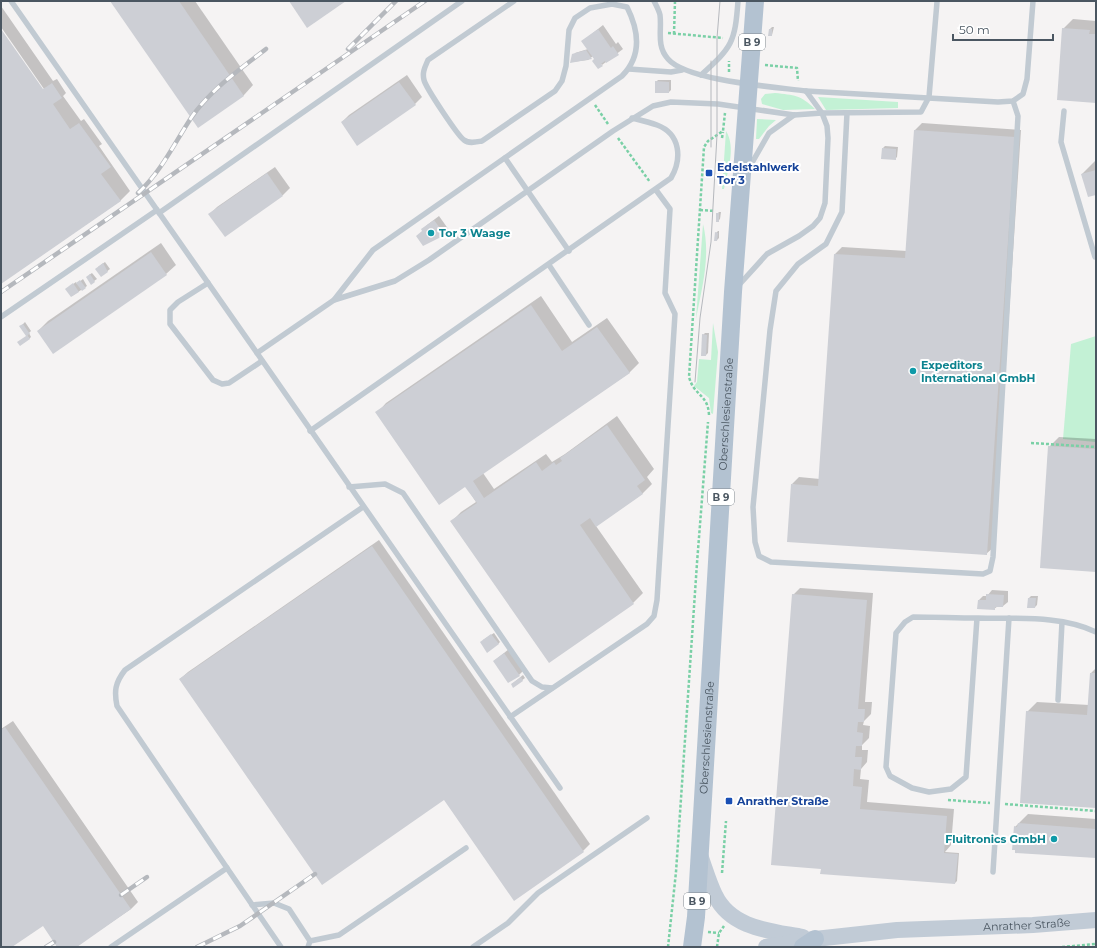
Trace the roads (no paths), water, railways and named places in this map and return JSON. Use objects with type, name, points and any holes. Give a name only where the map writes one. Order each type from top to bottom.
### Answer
[{"type":"main road","name":"Oberschlesienstraße","points":[[692,947],[696,917],[700,855],[733,292],[755,1]]},
{"type":"main road","points":[[700,855],[716,897],[731,915],[742,923],[809,943]]},
{"type":"main road","name":"Anrather Straße","points":[[766,947],[809,943],[897,930],[1033,926],[1096,920]]},
{"type":"lane","points":[[11,1],[560,788]]},
{"type":"lane","points":[[1,317],[158,211],[462,1]]},
{"type":"lane","points":[[334,300],[373,250],[629,69],[634,58],[637,38],[634,22],[627,7],[612,4],[590,8],[575,18],[568,30],[566,66],[562,81],[555,91],[482,141],[473,143],[464,140],[430,94],[424,80],[423,70],[428,60],[514,1]]},
{"type":"lane","points":[[654,1],[660,14],[660,43],[668,59],[682,70],[728,80],[806,91],[998,102],[1013,101],[1023,94],[1027,79],[1033,1]]},
{"type":"lane","points":[[701,75],[727,50],[733,40],[737,26],[738,1]]},
{"type":"lane","points":[[256,353],[334,300],[396,281],[429,260],[632,118],[653,106],[671,102],[726,105],[794,116],[822,113],[921,112],[929,97],[938,1]]},
{"type":"lane","points":[[629,69],[671,72],[682,70]]},
{"type":"lane","points":[[733,292],[767,254],[799,236],[813,226],[820,218],[825,203],[828,138],[827,126],[822,113],[806,91]]},
{"type":"lane","points":[[847,113],[842,212],[826,244],[798,264],[776,291],[770,330],[753,507],[755,542],[759,556],[771,562],[983,574],[990,571],[993,557],[1018,122],[1018,116],[1013,101]]},
{"type":"lane","points":[[1064,111],[1061,142],[1094,256]]},
{"type":"lane","points":[[741,184],[758,150],[769,133],[794,116]]},
{"type":"lane","points":[[310,431],[569,251],[671,178],[676,168],[678,158],[676,143],[668,131],[658,125],[632,118]]},
{"type":"lane","points":[[505,158],[569,251]]},
{"type":"lane","points":[[510,717],[647,624],[654,616],[657,600],[675,314],[665,293],[670,209],[656,190]]},
{"type":"lane","points":[[549,264],[589,325]]},
{"type":"lane","points":[[208,283],[178,302],[170,310],[170,324],[213,380],[222,384],[230,383],[262,361]]},
{"type":"lane","points":[[349,487],[385,484],[403,493],[532,681],[542,687],[553,688]]},
{"type":"lane","points":[[281,947],[117,706],[114,692],[118,680],[125,670],[363,507]]},
{"type":"lane","points":[[977,618],[966,777],[951,789],[930,792],[912,788],[890,776],[886,767],[896,633],[905,622],[913,617],[1009,618],[1082,625],[1096,632]]},
{"type":"lane","points":[[993,872],[1009,618]]},
{"type":"lane","points":[[1058,700],[1062,622]]},
{"type":"lane","points":[[473,947],[508,923],[538,893],[647,818]]},
{"type":"lane","points":[[310,941],[339,935],[466,848]]},
{"type":"lane","points":[[111,947],[227,868]]},
{"type":"lane","points":[[252,905],[274,903],[289,909],[310,941]]},
{"type":"lane","points":[[308,947],[310,941]]},
{"type":"tram line","points":[[695,382],[700,318],[711,242],[717,135],[717,38],[720,1]]},
{"type":"tram line","points":[[711,61],[711,147]]},
{"type":"railway","points":[[348,49],[396,1]]},
{"type":"railway","points":[[1,292],[425,1]]},
{"type":"railway","points":[[138,193],[154,176],[191,118],[207,98],[235,73],[266,49]]},
{"type":"railway","points":[[197,947],[240,926],[315,874]]},
{"type":"railway","points":[[121,895],[147,877]]},
{"type":"railway","points":[[46,947],[54,942]]},
{"type":"place","name":"Edelstahlwerk Tor 3","points":[[709,173]]},
{"type":"place","name":"Tor 3 Waage","points":[[431,233]]},
{"type":"place","name":"Expeditors International GmbH","points":[[913,371]]},
{"type":"place","name":"Anrather Straße","points":[[729,801]]},
{"type":"place","name":"Fluitronics GmbH","points":[[1054,839]]}]
